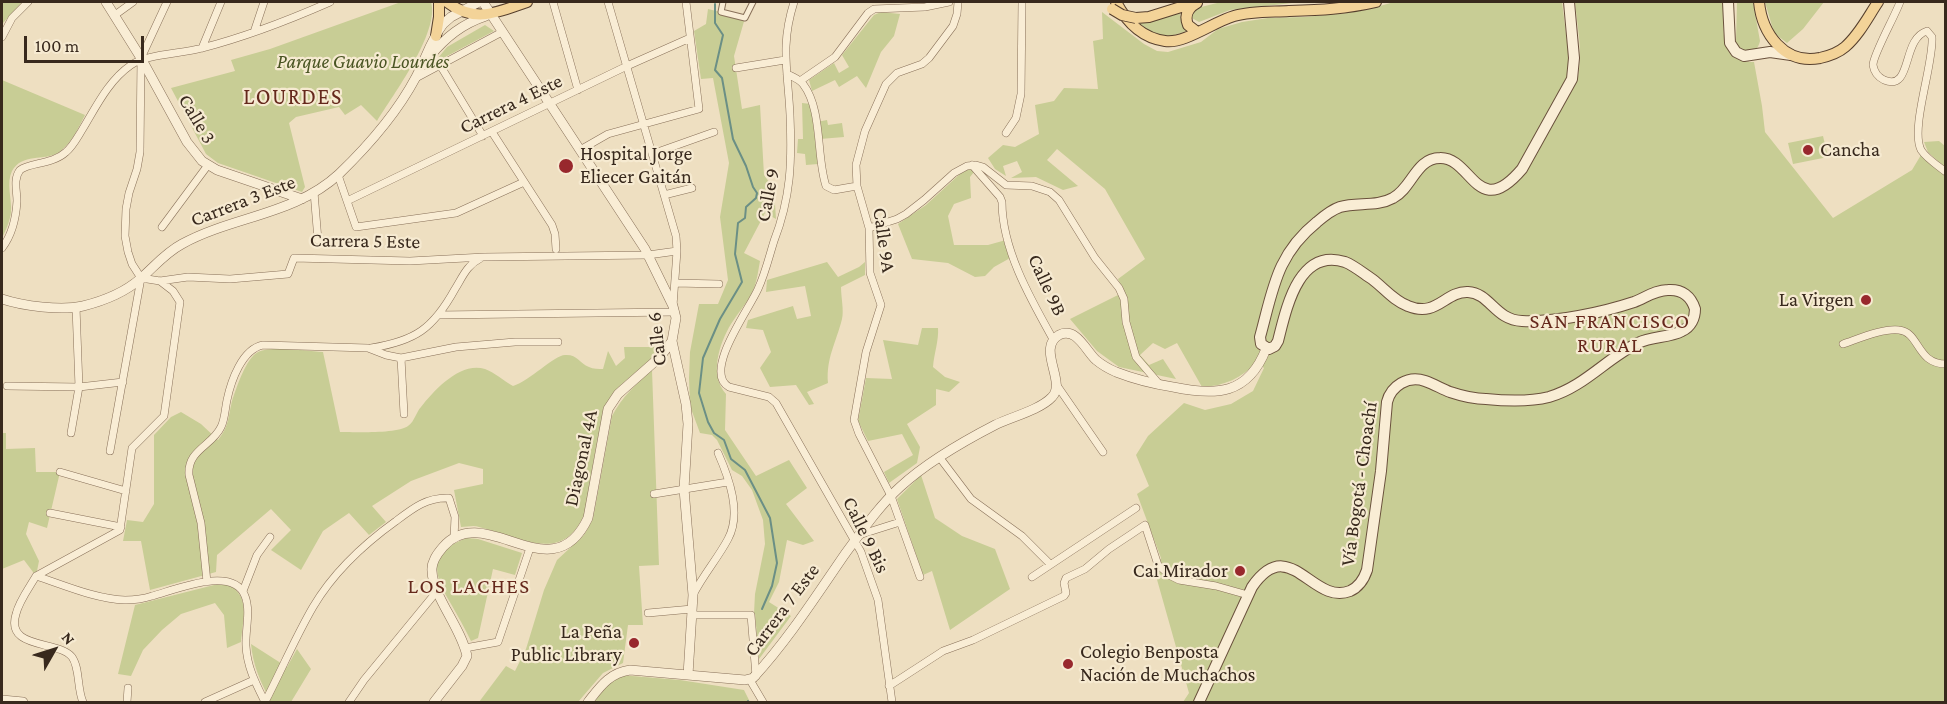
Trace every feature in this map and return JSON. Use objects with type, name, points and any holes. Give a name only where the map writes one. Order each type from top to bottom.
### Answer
[{"type":"main road","points":[[436,36],[440,2]]},
{"type":"main road","points":[[447,2],[463,11],[477,14],[491,14],[527,2]]},
{"type":"main road","points":[[1114,6],[1122,15],[1136,18],[1156,15],[1198,2]]},
{"type":"main road","points":[[1197,32],[1188,25],[1186,16],[1189,9],[1198,2]]},
{"type":"main road","points":[[1114,6],[1137,29],[1157,39],[1175,41],[1233,16],[1339,9],[1376,2]]},
{"type":"main road","points":[[1266,349],[1261,344],[1260,337],[1279,268],[1289,249],[1302,234],[1327,213],[1338,208],[1380,203],[1393,199],[1408,186],[1421,166],[1437,158],[1454,161],[1471,180],[1483,188],[1502,187],[1522,169],[1572,78],[1574,58],[1569,2]]},
{"type":"main road","points":[[1728,2],[1730,44],[1733,50],[1744,56],[1763,53],[1791,55],[1804,59],[1816,59],[1839,51],[1855,37],[1878,2]]},
{"type":"main road","points":[[1759,2],[1767,32],[1767,44],[1763,53]]},
{"type":"main road","points":[[1767,32],[1776,44],[1791,55]]},
{"type":"main road","name":"Vía Bogotá - Choachí","points":[[1199,702],[1248,595],[1262,575],[1271,569],[1292,568],[1331,592],[1340,593],[1349,591],[1361,583],[1367,570],[1381,471],[1387,402],[1390,393],[1401,383],[1420,379],[1457,394],[1476,398],[1525,400],[1549,397],[1570,389],[1636,344],[1650,338],[1683,331],[1691,324],[1695,309],[1689,296],[1676,290],[1668,290],[1651,294],[1634,302],[1587,313],[1525,321],[1513,320],[1502,315],[1482,296],[1469,292],[1456,294],[1434,307],[1418,309],[1402,304],[1353,266],[1331,260],[1322,261],[1302,275],[1291,295],[1278,341],[1273,347],[1266,349]]},
{"type":"street","points":[[2,37],[12,18],[28,2]]},
{"type":"street","name":"Calle 3","points":[[106,2],[141,58],[191,148],[208,165],[217,170],[302,199]]},
{"type":"street","points":[[115,15],[133,2]]},
{"type":"street","points":[[110,451],[141,278],[128,252],[125,228],[127,201],[140,152],[141,58],[167,2]]},
{"type":"street","points":[[202,48],[221,2]]},
{"type":"street","points":[[254,32],[264,2]]},
{"type":"street","points":[[2,248],[15,220],[16,179],[20,171],[26,166],[51,162],[66,152],[111,84],[123,71],[141,58],[202,48],[254,32],[330,2]]},
{"type":"street","name":"Carrera 3 Este","points":[[141,278],[166,254],[193,238],[266,214],[302,199],[338,175],[380,129],[416,78],[443,24],[481,2]]},
{"type":"street","name":"Calle 6","points":[[481,2],[648,255],[674,309],[675,325],[672,341],[688,424],[684,489],[693,595],[688,675]]},
{"type":"street","points":[[553,2],[579,90]]},
{"type":"street","points":[[438,315],[674,309],[676,236],[608,2]]},
{"type":"street","points":[[580,150],[608,134],[699,109],[686,2]]},
{"type":"street","points":[[723,2],[721,12],[745,18],[753,2]]},
{"type":"street","name":"Calle 9","points":[[769,397],[729,387],[722,379],[722,368],[727,344],[759,288],[788,196],[791,141],[785,60],[787,28],[795,2]]},
{"type":"street","points":[[800,81],[835,57],[868,13],[874,9],[925,7],[949,2]]},
{"type":"street","name":"Calle 9A","points":[[920,577],[891,496],[854,420],[868,343],[881,308],[870,273],[869,228],[857,186],[856,165],[861,142],[881,93],[897,73],[918,66],[928,58],[953,26],[958,2]]},
{"type":"street","points":[[1006,134],[1016,118],[1021,94],[1022,2]]},
{"type":"street","points":[[1900,2],[1874,60],[1874,68],[1878,76],[1887,81],[1896,80],[1905,70],[1908,53],[1917,36],[1926,31],[1932,37],[1933,46],[1926,77],[1918,141],[1923,153],[1946,172]]},
{"type":"street","name":"Carrera 3 Este","points":[[420,69],[449,36],[466,24],[491,14]]},
{"type":"street","points":[[416,78],[502,32]]},
{"type":"street","name":"Carrera 4 Este","points":[[347,201],[690,38]]},
{"type":"street","points":[[736,68],[785,60]]},
{"type":"street","points":[[440,65],[483,136]]},
{"type":"street","points":[[787,74],[800,81],[807,92],[815,117],[825,184],[834,190],[857,186]]},
{"type":"street","points":[[492,132],[552,225],[556,249]]},
{"type":"street","points":[[652,154],[714,132]]},
{"type":"street","points":[[162,227],[208,165]]},
{"type":"street","points":[[869,228],[897,219],[924,200],[958,170],[972,165],[986,169],[1006,185],[1038,187],[1055,196],[1095,258],[1122,293],[1126,322],[1136,357],[1160,385]]},
{"type":"street","name":"Calle 9B","points":[[972,165],[1002,202],[1006,236],[1029,297],[1053,339],[1050,346],[1056,384],[1103,452]]},
{"type":"street","points":[[338,175],[356,227],[456,213],[524,182]]},
{"type":"street","points":[[664,195],[692,188]]},
{"type":"street","points":[[314,192],[318,240]]},
{"type":"street","name":"Carrera 5 Este","points":[[141,278],[160,281],[188,277],[230,279],[288,274],[294,258],[410,261],[484,257],[648,255],[677,251]]},
{"type":"street","points":[[207,582],[201,523],[188,467],[195,453],[213,439],[224,421],[230,390],[248,354],[256,346],[267,345],[368,348],[392,345],[407,340],[421,332],[438,315],[452,296],[466,270],[474,262],[484,257]]},
{"type":"street","points":[[2,299],[19,303],[76,307],[125,290],[141,278]]},
{"type":"street","points":[[121,528],[132,448],[164,416],[180,302],[173,291],[160,281]]},
{"type":"street","points":[[675,284],[719,284]]},
{"type":"street","points":[[71,434],[79,387],[76,307]]},
{"type":"street","points":[[1844,344],[1889,330],[1898,330],[1906,332],[1913,338],[1926,358],[1946,364]]},
{"type":"street","points":[[1053,339],[1065,332],[1074,335],[1094,359],[1116,372],[1160,385],[1205,393],[1229,388],[1242,382],[1254,372],[1266,349]]},
{"type":"street","name":"Diagonal 4A","points":[[454,538],[467,533],[481,532],[530,548],[547,550],[555,549],[573,539],[584,525],[589,511],[608,410],[618,394],[660,357],[672,341]]},
{"type":"street","points":[[368,348],[401,358],[456,347],[515,342],[558,342]]},
{"type":"street","points":[[401,358],[404,414]]},
{"type":"street","points":[[7,386],[79,387],[123,382]]},
{"type":"street","name":"Carrera 7 Este","points":[[588,702],[612,676],[624,671],[753,678],[795,626],[857,538],[891,496],[910,478],[940,458],[988,429],[1048,400],[1056,392],[1056,384]]},
{"type":"street","name":"Calle 9 Bis","points":[[769,397],[779,407],[857,538],[878,600],[891,702]]},
{"type":"street","points":[[693,595],[703,576],[725,545],[735,518],[735,506],[718,453]]},
{"type":"street","points":[[940,458],[970,499],[1022,536],[1050,564]]},
{"type":"street","points":[[60,472],[126,491]]},
{"type":"street","points":[[654,494],[728,482]]},
{"type":"street","points":[[265,702],[313,607],[335,577],[369,541],[417,505],[429,499],[449,498],[455,517],[454,538],[438,553],[432,566],[433,579],[467,656],[434,702]]},
{"type":"street","points":[[1032,577],[1136,508]]},
{"type":"street","points":[[50,513],[121,528]]},
{"type":"street","points":[[857,538],[900,522]]},
{"type":"street","points":[[889,686],[943,651],[973,640],[1062,597],[1066,593],[1064,583],[1066,578],[1085,569],[1109,549],[1145,525],[1158,565],[1171,576],[1179,580],[1216,586],[1248,595]]},
{"type":"street","points":[[83,702],[78,685],[77,669],[72,658],[63,651],[26,640],[16,628],[16,613],[36,576],[121,528]]},
{"type":"street","points":[[243,591],[257,555],[270,537]]},
{"type":"street","points":[[465,648],[498,642],[530,548]]},
{"type":"street","points":[[36,576],[99,596],[126,600],[144,598],[207,582],[228,582],[237,585],[243,591],[247,604],[246,654],[250,671],[265,702]]},
{"type":"street","points":[[349,702],[364,680],[438,590]]},
{"type":"street","points":[[648,613],[692,612],[751,615],[753,678],[763,702]]},
{"type":"street","points":[[205,702],[254,680]]},
{"type":"street","points":[[127,702],[128,688]]},
{"type":"street","points":[[2,700],[23,702]]},
{"type":"green space","points":[[2,2],[22,2],[3,23]]},
{"type":"green space","name":"Parque Guavio Lourdes","points":[[401,2],[431,2],[432,15],[429,30],[413,63],[377,121],[361,105],[345,115],[339,107],[296,117],[289,123],[305,187],[302,192],[218,163],[206,154],[171,88],[235,71],[231,60],[270,49]]},
{"type":"green space","points":[[1221,2],[1301,2],[1230,10],[1199,22],[1190,17],[1193,9]]},
{"type":"green space","points":[[1394,2],[1562,2],[1570,66],[1561,109],[1575,85],[1579,70],[1580,44],[1575,2],[1724,2],[1725,42],[1728,50],[1734,56],[1754,62],[1765,132],[1833,218],[1912,170],[1921,155],[1942,165],[1928,152],[1924,142],[1939,141],[1945,146],[1945,702],[1183,702],[1189,693],[1156,576],[1161,558],[1137,494],[1149,486],[1136,455],[1148,436],[1184,403],[1205,410],[1231,404],[1253,391],[1264,368],[1257,362],[1245,373],[1232,380],[1202,387],[1177,343],[1165,349],[1153,343],[1140,355],[1149,365],[1163,359],[1176,379],[1119,367],[1097,351],[1070,319],[1124,292],[1118,279],[1145,259],[1105,189],[1057,149],[1047,160],[1078,186],[1063,190],[1036,177],[1011,178],[1022,172],[1017,161],[1003,166],[1006,176],[995,169],[988,158],[1003,145],[1015,147],[1039,134],[1035,105],[1054,101],[1064,88],[1098,89],[1093,41],[1103,39],[1102,12],[1144,44],[1157,51],[1168,52],[1201,42],[1218,29],[1242,22],[1347,13]]},
{"type":"green space","points":[[1737,2],[1753,2],[1760,41],[1756,49],[1748,53],[1739,48],[1736,42]]},
{"type":"green space","points":[[1765,2],[1824,2],[1803,29],[1787,43],[1774,33]]},
{"type":"green space","points":[[708,9],[745,18],[734,56],[742,109],[760,105],[764,175],[774,189],[776,219],[765,213],[744,253],[760,261],[756,281],[750,297],[731,324],[720,350],[717,369],[718,378],[726,394],[725,430],[756,476],[789,460],[807,488],[786,504],[814,541],[803,545],[787,540],[779,582],[769,602],[791,616],[759,659],[754,613],[755,594],[765,544],[763,520],[752,490],[742,476],[732,470],[717,440],[712,435],[700,433],[690,406],[690,352],[699,304],[718,304],[728,280],[720,217],[729,163],[713,78],[701,79],[694,31],[706,24]]},
{"type":"green space","points":[[881,12],[900,14],[894,36],[881,52],[866,88],[857,76],[839,87],[835,80],[812,91],[809,80],[834,63],[839,73],[849,67],[842,55],[874,15]]},
{"type":"green space","points":[[1180,12],[1181,20],[1189,30],[1173,35],[1162,36],[1138,23]]},
{"type":"green space","points":[[485,25],[494,31],[434,63],[447,47]]},
{"type":"green space","points":[[2,80],[85,115],[70,141],[58,153],[16,165],[10,176],[11,212],[2,238]]},
{"type":"green space","points":[[802,103],[811,104],[818,164],[806,165],[805,154],[797,153],[798,139],[803,139]]},
{"type":"green space","points":[[827,120],[828,125],[842,123],[844,137],[820,139],[817,122]]},
{"type":"green space","name":"Cancha","points":[[1823,136],[1828,157],[1793,164],[1788,143]]},
{"type":"green space","points":[[970,168],[974,172],[970,177],[971,198],[954,204],[948,216],[954,245],[988,245],[1006,240],[1012,257],[994,267],[985,276],[975,277],[948,263],[912,259],[898,224],[926,205],[961,173]]},
{"type":"green space","points":[[827,262],[838,277],[865,262],[865,275],[841,287],[843,315],[830,358],[828,383],[807,392],[814,404],[809,405],[796,385],[770,387],[760,368],[771,352],[763,330],[746,328],[748,320],[793,306],[797,319],[811,316],[805,286],[766,292],[767,280]]},
{"type":"green space","points":[[922,328],[938,328],[933,367],[945,377],[960,382],[949,392],[936,389],[936,405],[907,424],[920,447],[917,463],[889,483],[884,472],[913,455],[902,434],[868,441],[858,421],[866,378],[892,379],[883,340],[918,345]]},
{"type":"green space","points":[[624,347],[660,347],[651,359],[614,392],[608,401],[599,431],[586,510],[577,528],[566,538],[554,543],[540,544],[525,541],[477,526],[461,527],[454,490],[483,484],[483,469],[459,463],[411,481],[372,506],[386,522],[369,535],[349,513],[323,531],[301,570],[271,550],[291,530],[271,509],[217,555],[216,572],[150,590],[141,541],[123,541],[127,520],[143,522],[154,504],[154,435],[171,417],[181,412],[201,424],[218,440],[226,426],[242,374],[249,360],[258,352],[280,349],[323,352],[340,432],[365,432],[403,429],[408,426],[419,409],[441,385],[467,369],[485,369],[513,386],[565,355],[575,357],[591,368],[603,369],[608,351],[616,366],[625,358]]},
{"type":"green space","points":[[652,370],[659,565],[639,566],[643,625],[628,625],[623,663],[603,673],[578,702],[479,702],[506,666],[515,671],[526,649],[544,590],[557,560],[584,535],[593,519],[612,416],[630,391]]},
{"type":"green space","points":[[2,433],[6,433],[6,449],[35,448],[36,472],[60,472],[47,528],[29,522],[26,534],[39,561],[36,576],[24,560],[2,569]]},
{"type":"green space","points":[[921,475],[935,518],[962,536],[995,549],[1010,589],[950,630],[932,571],[923,575],[897,499]]},
{"type":"green space","points":[[467,538],[478,539],[522,553],[515,575],[493,569],[478,638],[471,641],[440,583],[437,565],[445,550]]},
{"type":"green space","points":[[222,583],[232,587],[242,599],[244,615],[241,642],[227,648],[224,615],[215,603],[181,614],[143,650],[131,676],[118,674],[135,605]]},
{"type":"green space","points":[[251,644],[287,667],[297,649],[311,669],[291,702],[265,702],[270,700],[253,659]]},
{"type":"green space","points":[[620,675],[680,680],[744,690],[750,702],[594,702]]},
{"type":"waterway","points":[[715,4],[715,23],[723,35],[715,70],[722,78],[733,139],[757,193],[756,198],[746,207],[745,218],[738,223],[735,254],[742,282],[720,319],[703,358],[699,393],[714,433],[724,440],[731,459],[745,470],[770,518],[777,563],[772,586],[762,609]]},
{"type":"place","name":"Cancha","points":[[1808,150]]},
{"type":"place","name":"Hospital Jorge Eliecer Gaitán","points":[[566,166]]},
{"type":"place","name":"La Virgen","points":[[1866,300]]},
{"type":"place","name":"Cai Mirador","points":[[1240,571]]},
{"type":"place","name":"La Peña Public Library","points":[[634,643]]},
{"type":"place","name":"Colegio Benposta Nación de Muchachos","points":[[1068,664]]},
{"type":"district","name":"LOURDES","points":[[293,97]]},
{"type":"district","name":"SAN FRANCISCO RURAL","points":[[1610,334]]},
{"type":"district","name":"LOS LACHES","points":[[469,587]]}]
